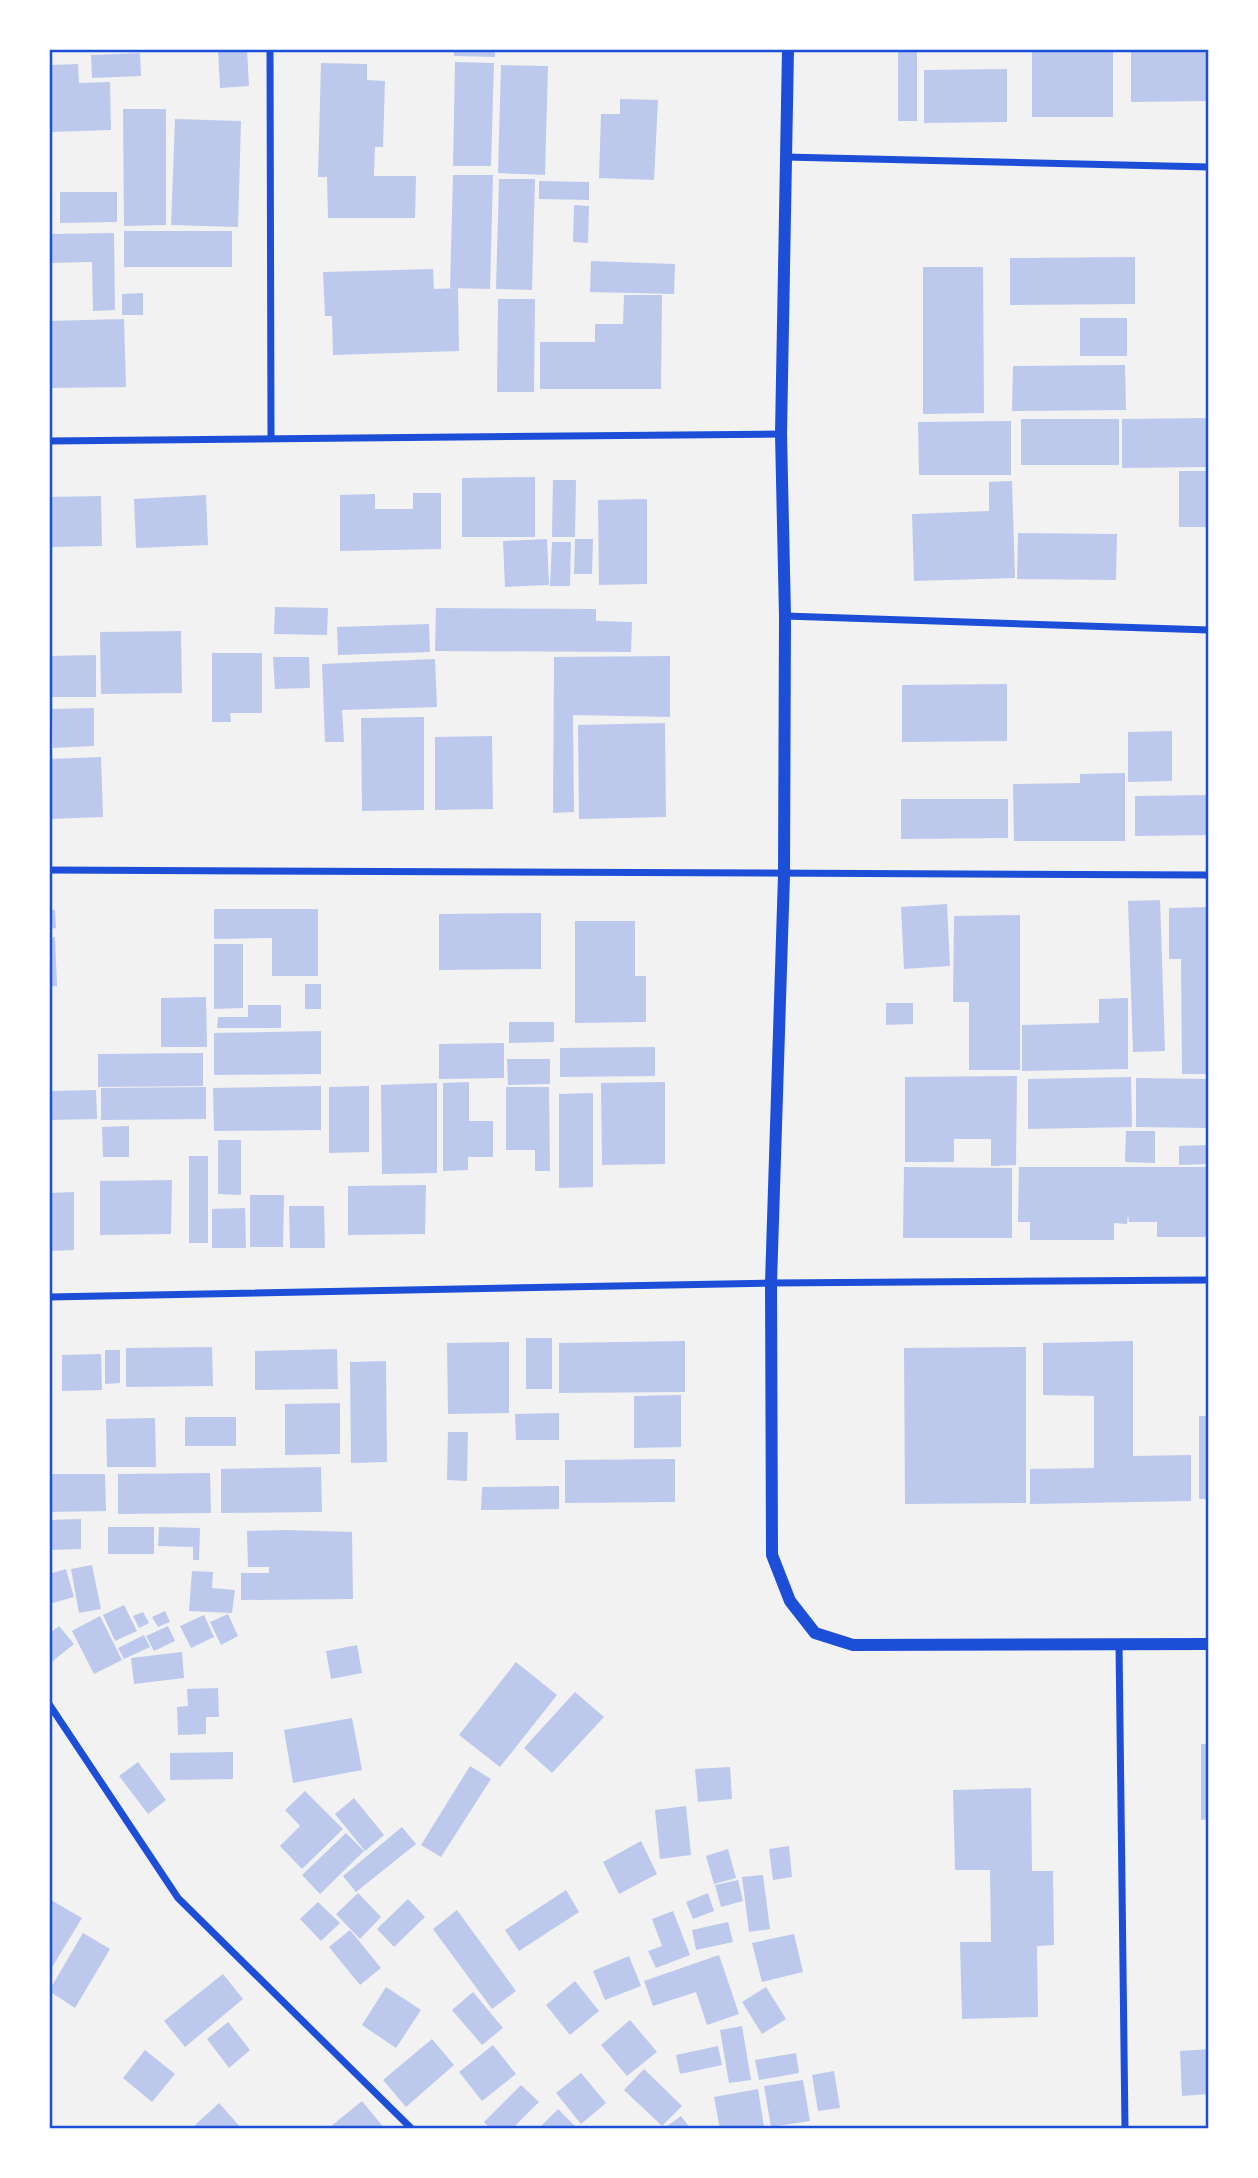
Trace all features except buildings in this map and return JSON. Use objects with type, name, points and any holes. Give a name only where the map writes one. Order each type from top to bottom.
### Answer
[{"type":"street","points":[[270,49],[271,438]]},
{"type":"street","points":[[788,49],[781,434],[785,616],[784,875],[771,1283],[772,1555],[790,1601],[815,1633],[853,1645],[1209,1644]]},
{"type":"street","points":[[785,157],[1209,167]]},
{"type":"street","points":[[49,441],[781,434]]},
{"type":"street","points":[[785,616],[1209,630]]},
{"type":"street","points":[[49,870],[1209,875]]},
{"type":"street","points":[[49,1297],[771,1283],[1209,1280]]},
{"type":"street","points":[[1119,1644],[1125,2129]]},
{"type":"street","points":[[49,1704],[178,1898],[412,2129]]}]
